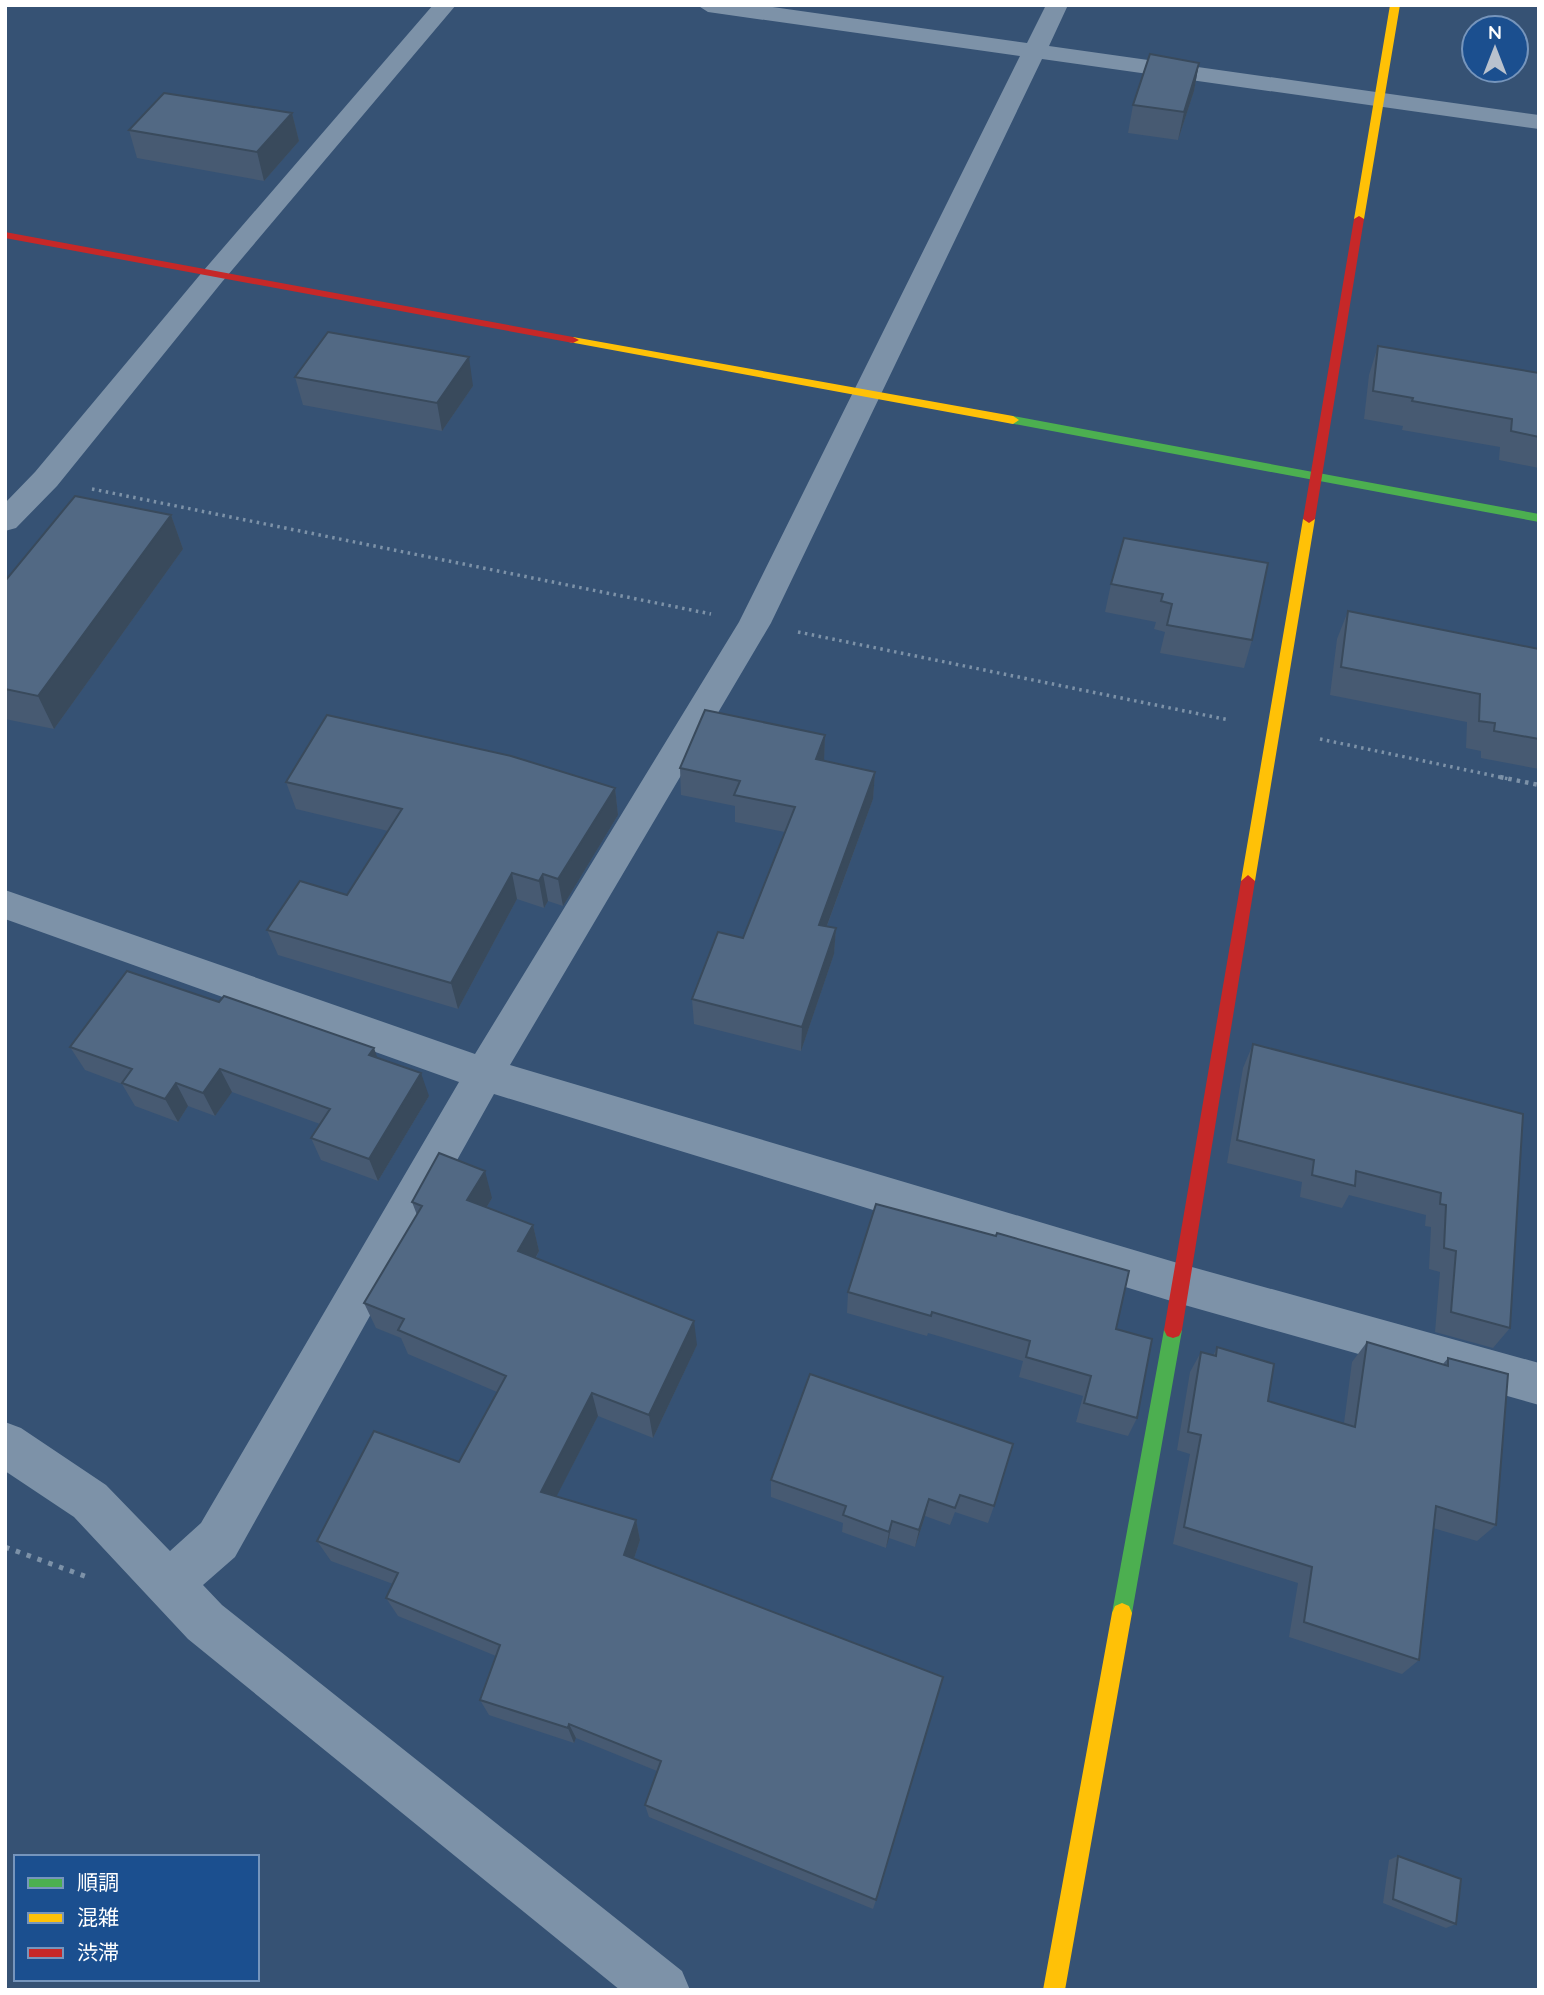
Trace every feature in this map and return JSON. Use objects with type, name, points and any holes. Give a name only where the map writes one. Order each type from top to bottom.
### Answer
[{"type":"street","points":[[5,522],[46,479],[213,276],[445,5]]},
{"type":"street","points":[[708,5],[1539,122]]},
{"type":"street","points":[[169,1584],[218,1540],[484,1074],[755,623],[1057,5]]},
{"type":"street","points":[[1054,1990],[1181,1284],[1395,5]]},
{"type":"street","points":[[5,235],[213,276],[867,393],[1539,518]]},
{"type":"street","points":[[5,904],[484,1074],[1181,1284],[1539,1384]]},
{"type":"street","points":[[5,1444],[90,1501],[205,1622],[663,1990]]},
{"type":"building","points":[[1150,54],[1199,63],[1184,112],[1133,105]]},
{"type":"building","points":[[164,93],[292,113],[257,152],[129,130]]},
{"type":"building","points":[[328,332],[469,357],[437,403],[295,377]]},
{"type":"building","points":[[1378,346],[1539,373],[1539,437],[1511,431],[1512,419],[1412,401],[1413,398],[1373,391]]},
{"type":"building","points":[[75,496],[171,515],[38,696],[5,689],[5,581]]},
{"type":"building","points":[[1124,538],[1268,563],[1252,640],[1167,625],[1172,604],[1161,601],[1163,594],[1111,584]]},
{"type":"building","points":[[1348,611],[1539,649],[1539,739],[1494,731],[1495,723],[1479,721],[1480,694],[1341,667]]},
{"type":"building","points":[[705,710],[825,735],[816,759],[875,772],[819,925],[836,928],[802,1027],[692,999],[718,932],[743,938],[795,807],[734,795],[740,781],[680,768]]},
{"type":"building","points":[[327,715],[511,756],[615,788],[558,879],[543,874],[539,881],[512,873],[451,983],[267,930],[300,881],[347,895],[402,809],[286,782]]},
{"type":"building","points":[[127,971],[219,1002],[224,996],[374,1048],[369,1055],[421,1073],[369,1159],[311,1138],[330,1109],[220,1069],[203,1093],[176,1083],[165,1099],[122,1083],[132,1069],[70,1047]]},
{"type":"building","points":[[1253,1044],[1523,1114],[1510,1328],[1451,1312],[1456,1251],[1444,1248],[1446,1205],[1440,1204],[1441,1193],[1356,1171],[1355,1186],[1312,1175],[1314,1160],[1237,1140]]},
{"type":"building","points":[[439,1153],[485,1171],[467,1200],[533,1225],[518,1251],[694,1321],[649,1415],[592,1393],[541,1492],[636,1520],[624,1555],[943,1677],[876,1900],[645,1805],[661,1761],[569,1724],[568,1728],[480,1700],[500,1645],[386,1598],[398,1573],[317,1541],[374,1431],[459,1462],[506,1376],[398,1330],[404,1319],[364,1303],[422,1206],[412,1202]]},
{"type":"building","points":[[876,1204],[996,1236],[997,1233],[1129,1271],[1116,1329],[1152,1339],[1137,1418],[1084,1403],[1091,1376],[1026,1357],[1030,1341],[932,1312],[931,1316],[848,1292]]},
{"type":"building","points":[[1367,1342],[1448,1366],[1448,1358],[1508,1374],[1496,1525],[1436,1506],[1419,1660],[1304,1622],[1312,1567],[1184,1527],[1201,1435],[1188,1432],[1201,1352],[1216,1356],[1217,1347],[1274,1364],[1268,1401],[1355,1427]]},
{"type":"building","points":[[810,1374],[1013,1444],[994,1506],[960,1495],[955,1508],[929,1499],[919,1530],[892,1521],[889,1532],[843,1515],[846,1506],[771,1480]]},
{"type":"building","points":[[1398,1856],[1461,1879],[1456,1924],[1393,1899]]},
{"type":"traffic: fast","points":[[1013,420],[1539,518]]},
{"type":"traffic: fast","points":[[1122,1613],[1173,1330]]},
{"type":"traffic: slow","points":[[1359,219],[1395,5]]},
{"type":"traffic: slow","points":[[573,340],[1013,420]]},
{"type":"traffic: slow","points":[[1248,881],[1309,519]]},
{"type":"traffic: slow","points":[[1054,1990],[1122,1613]]},
{"type":"traffic: jam","points":[[1309,519],[1359,219]]},
{"type":"traffic: jam","points":[[5,235],[573,340]]},
{"type":"traffic: jam","points":[[1173,1330],[1248,881]]}]
